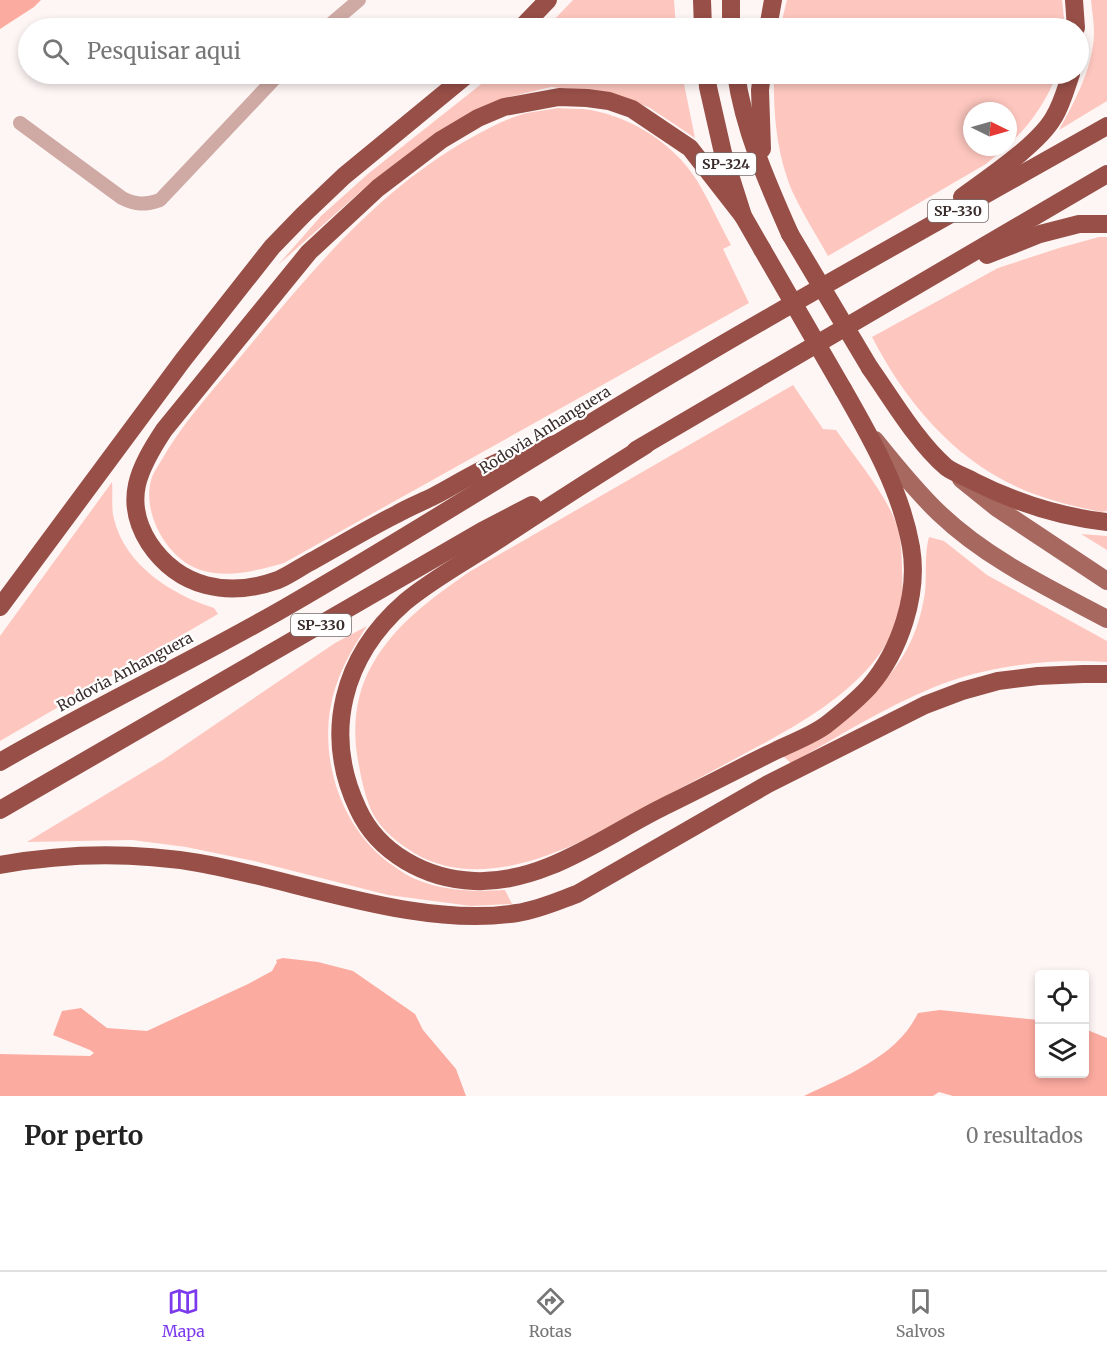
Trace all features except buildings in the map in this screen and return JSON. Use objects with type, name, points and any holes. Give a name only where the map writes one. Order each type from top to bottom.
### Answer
[{"type":"highway","points":[[531,18],[548,0]]},
{"type":"highway","points":[[702,0],[703,18]]},
{"type":"highway","points":[[731,0],[731,18]]},
{"type":"highway","points":[[770,18],[773,0]]},
{"type":"highway","points":[[1074,0],[1075,18]]},
{"type":"highway","points":[[0,607],[183,360],[272,247],[344,176],[456,84]]},
{"type":"highway","name":"SP-324","points":[[708,84],[723,153],[744,216],[863,424]]},
{"type":"highway","name":"SP-324","points":[[738,84],[763,175],[790,234],[870,368],[916,432],[948,468]]},
{"type":"highway","points":[[761,84],[763,175]]},
{"type":"highway","points":[[894,247],[974,189],[1035,140],[1054,118],[1068,84]]},
{"type":"highway","points":[[555,444],[495,463],[396,514],[279,579],[250,587],[198,584],[182,576],[168,566],[154,550],[138,520],[135,505],[139,473],[164,430],[309,252],[378,188],[441,140],[478,118],[504,107],[559,97],[598,99],[632,109],[690,148],[744,216]]},
{"type":"highway","name":"Rodovia Anhanguera","points":[[0,762],[63,725],[285,608],[700,357],[1107,126]]},
{"type":"highway","name":"SP-330","points":[[0,810],[482,531],[646,445],[1107,174]]},
{"type":"highway","points":[[932,276],[1040,234],[1079,224],[1107,224]]},
{"type":"highway","points":[[646,445],[406,601],[378,629],[356,664],[343,698],[340,730],[341,759],[348,787],[360,814],[374,835],[407,862],[425,871],[448,878],[475,881],[505,879],[535,871],[562,860],[636,820],[823,727],[868,687],[893,650],[906,620],[912,585],[911,548],[903,519],[891,482],[863,424]]},
{"type":"highway","points":[[948,468],[1032,507],[1080,519],[1107,522]]},
{"type":"highway","points":[[0,865],[72,855],[151,857],[198,863],[398,908],[463,916],[518,913],[547,906],[577,894],[768,784],[925,705],[998,681],[1107,674]]},
{"type":"main road","points":[[863,424],[902,473],[939,514],[973,541],[1020,572],[1107,619]]},
{"type":"main road","points":[[948,468],[997,508],[1107,581]]},
{"type":"lane","points":[[338,18],[359,0]]},
{"type":"lane","points":[[20,123],[122,198],[134,204],[147,204],[160,200],[270,84]]},
{"type":"shaded area","points":[[0,0],[41,0],[0,29]]},
{"type":"shaded area","points":[[573,0],[674,0],[675,18],[556,18]]},
{"type":"shaded area","points":[[787,0],[1062,0],[1064,18],[782,18]]},
{"type":"shaded area","points":[[1091,0],[1107,0],[1107,101],[1059,130],[1082,84],[1089,84],[1089,63],[1094,33]]},
{"type":"shaded area","points":[[481,84],[684,84],[695,138],[650,108],[624,97],[588,90],[551,87],[509,97],[432,136],[360,192],[278,265],[321,216],[369,173]]},
{"type":"shaded area","points":[[774,84],[1052,84],[1037,112],[1017,137],[1017,102],[963,102],[963,156],[995,156],[986,164],[828,256],[788,181],[775,120]]},
{"type":"shaded area","points":[[558,108],[591,110],[621,119],[650,134],[676,154],[696,179],[731,245],[723,249],[749,303],[284,563],[224,574],[204,571],[191,566],[179,557],[160,534],[154,520],[149,491],[152,477],[185,424],[312,272],[369,213],[434,161],[469,139],[505,121],[527,113]]},
{"type":"shaded area","points":[[1099,237],[1107,237],[1107,511],[1101,512],[1034,494],[982,468],[938,431],[919,409],[886,362],[872,337],[998,268]]},
{"type":"shaded area","points":[[793,385],[823,429],[836,430],[882,495],[898,530],[902,578],[900,612],[883,650],[865,672],[819,710],[768,741],[586,839],[542,857],[495,868],[471,869],[448,866],[426,859],[391,836],[376,819],[366,797],[357,753],[355,728],[358,702],[366,677],[382,650],[403,624],[428,602],[469,572]]},
{"type":"shaded area","points":[[112,482],[114,519],[128,550],[139,564],[167,586],[214,608],[218,614],[0,741],[0,636]]},
{"type":"shaded area","points":[[1081,534],[1107,536],[1107,550]]},
{"type":"shaded area","points":[[929,537],[944,541],[987,575],[1107,641],[1107,662],[1063,661],[1018,665],[952,680],[896,704],[791,763],[783,756],[832,724],[875,691],[892,672],[907,649],[918,623],[925,592]]},
{"type":"shaded area","points":[[367,626],[344,666],[336,687],[332,698],[328,732],[333,776],[350,818],[362,837],[377,853],[410,876],[426,883],[448,888],[471,891],[505,890],[512,904],[471,906],[388,895],[254,861],[186,847],[132,840],[27,842],[163,760],[335,643]]},
{"type":"shaded area","points":[[283,958],[318,962],[353,971],[415,1014],[423,1030],[456,1069],[466,1096],[0,1096],[0,1054],[90,1056],[94,1053],[53,1035],[62,1011],[81,1008],[107,1028],[147,1031],[248,984],[272,971],[276,960]]},
{"type":"shaded area","points":[[940,1010],[1035,1020],[1035,1078],[1089,1078],[1089,1031],[1107,1038],[1107,1096],[953,1096],[939,1092],[933,1096],[804,1096],[853,1073],[884,1053],[909,1028],[918,1013]]}]
